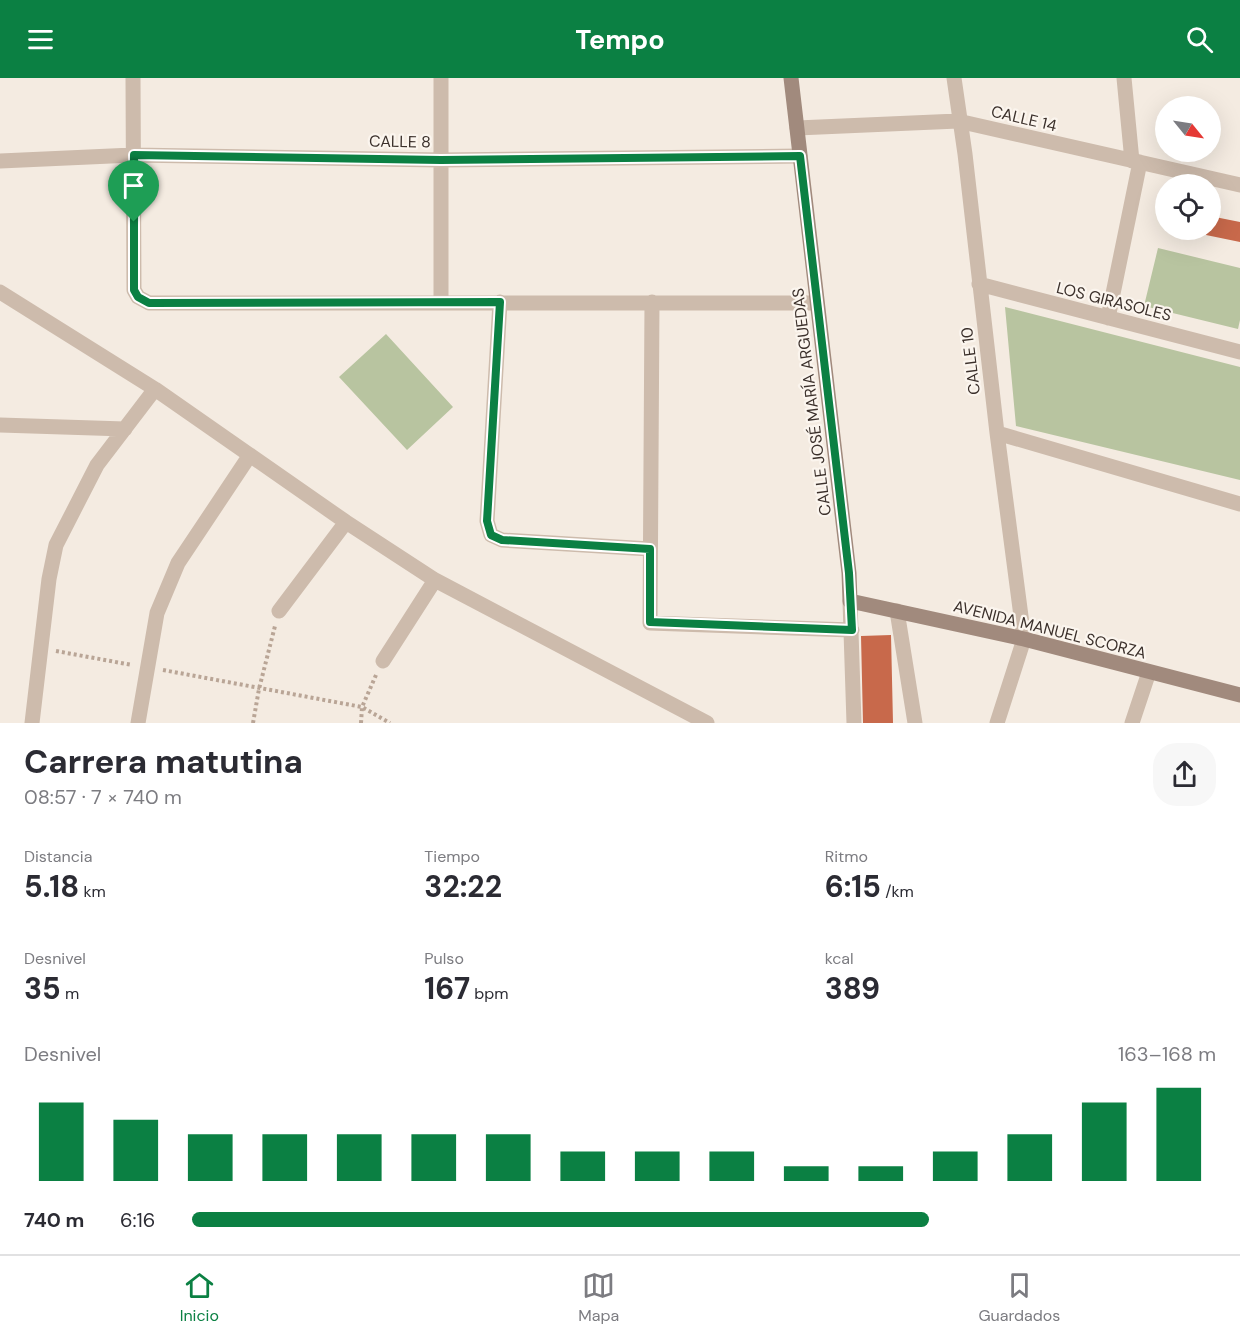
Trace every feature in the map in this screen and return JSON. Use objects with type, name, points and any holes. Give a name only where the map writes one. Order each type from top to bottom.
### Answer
[{"type":"street","points":[[133,78],[134,290],[138,297],[149,303],[817,303]]},
{"type":"street","points":[[441,78],[441,302]]},
{"type":"street","name":"CALLE JOSÉ MARÍA ARGUEDAS","points":[[791,78],[849,573],[854,723]]},
{"type":"street","name":"CALLE 10","points":[[954,78],[1024,639]]},
{"type":"street","points":[[1108,318],[1136,162],[1124,78]]},
{"type":"street","name":"CALLE 14","points":[[797,128],[958,121],[1240,184]]},
{"type":"street","name":"CALLE 8","points":[[0,161],[134,155],[441,160],[800,156]]},
{"type":"street","name":"LOS GIRASOLES","points":[[979,284],[1240,352]]},
{"type":"street","points":[[0,292],[155,389],[346,522],[435,580],[706,723]]},
{"type":"street","points":[[500,302],[487,521],[491,535],[502,540],[650,549]]},
{"type":"street","points":[[652,303],[650,622],[852,630]]},
{"type":"street","points":[[32,723],[49,579],[56,545],[97,465],[155,389]]},
{"type":"street","points":[[0,425],[125,429]]},
{"type":"street","points":[[997,433],[1240,504]]},
{"type":"street","points":[[138,723],[157,613],[178,564],[250,455]]},
{"type":"street","points":[[279,611],[346,522]]},
{"type":"street","points":[[383,661],[435,580]]},
{"type":"street","name":"AVENIDA MANUEL SCORZA","points":[[850,601],[1024,639],[1240,695]]},
{"type":"street","points":[[897,611],[915,723]]},
{"type":"street","points":[[997,723],[1024,639]]},
{"type":"street","points":[[1132,723],[1149,672]]},
{"type":"path","points":[[253,723],[259,689],[279,611]]},
{"type":"path","points":[[41,648],[362,707],[390,723]]},
{"type":"path","points":[[361,723],[362,707],[383,661]]},
{"type":"green space","points":[[1158,248],[1240,268],[1238,329],[1144,306]]},
{"type":"green space","points":[[1005,307],[1240,367],[1240,480],[1016,426]]},
{"type":"green space","points":[[386,334],[453,407],[407,450],[339,377]]},
{"type":"building","points":[[1221,218],[1240,222],[1240,242],[1221,238]]},
{"type":"building","points":[[891,635],[893,723],[863,723],[861,636]]},
{"type":"route","points":[[134,155],[441,160],[800,156],[849,573],[852,630],[650,622],[650,549],[502,540],[491,535],[487,521],[500,302],[149,303],[138,297],[134,290],[134,222],[134,155]]}]
